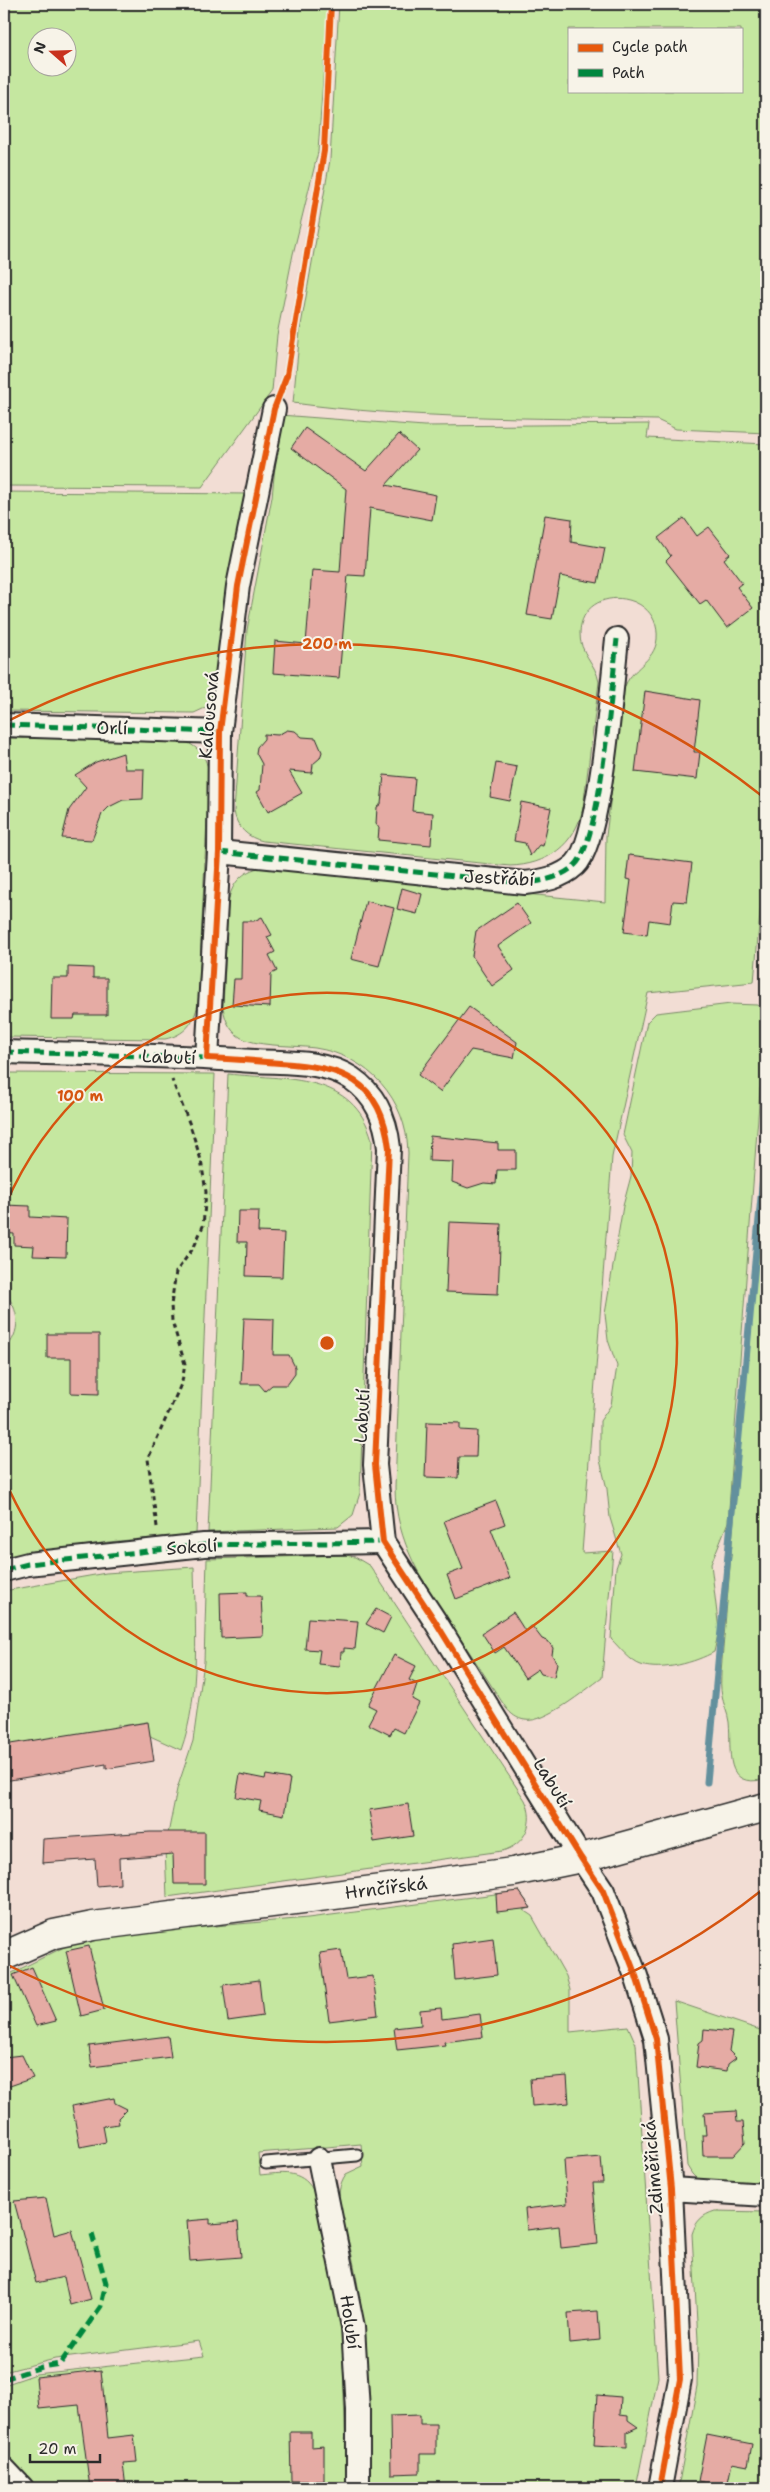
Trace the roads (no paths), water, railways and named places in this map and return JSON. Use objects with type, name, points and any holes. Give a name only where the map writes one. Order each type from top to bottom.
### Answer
[{"type":"street","name":"Kalousová","points":[[207,1058],[219,852],[220,732],[238,586],[274,409]]},
{"type":"street","name":"Jestřábí","points":[[219,852],[525,883],[544,881],[560,875],[575,865],[585,852],[595,817],[617,639]]},
{"type":"street","name":"Orlí","points":[[4,725],[220,732]]},
{"type":"street","name":"Labutí","points":[[4,1052],[169,1056],[312,1065],[331,1069],[350,1077],[376,1103],[386,1124],[389,1148],[375,1465],[383,1542],[440,1630],[581,1858]]},
{"type":"street","name":"Sokolí","points":[[4,1570],[28,1564],[204,1545],[383,1542]]},
{"type":"street","name":"Hrnčířská","points":[[4,1956],[54,1934],[93,1926],[513,1872],[581,1858],[766,1807]]},
{"type":"street","name":"Zdiměřická","points":[[581,1858],[603,1891],[636,1976],[656,2039],[671,2189],[680,2379],[660,2488]]},
{"type":"street","name":"Holubí","points":[[319,2158],[353,2327],[358,2410],[358,2488]]},
{"type":"street","points":[[671,2189],[766,2195]]},
{"type":"street","points":[[4,2469],[22,2488]]},
{"type":"lane","points":[[266,2163],[357,2155]]},
{"type":"waterway","points":[[707,1782],[766,1143]]}]
